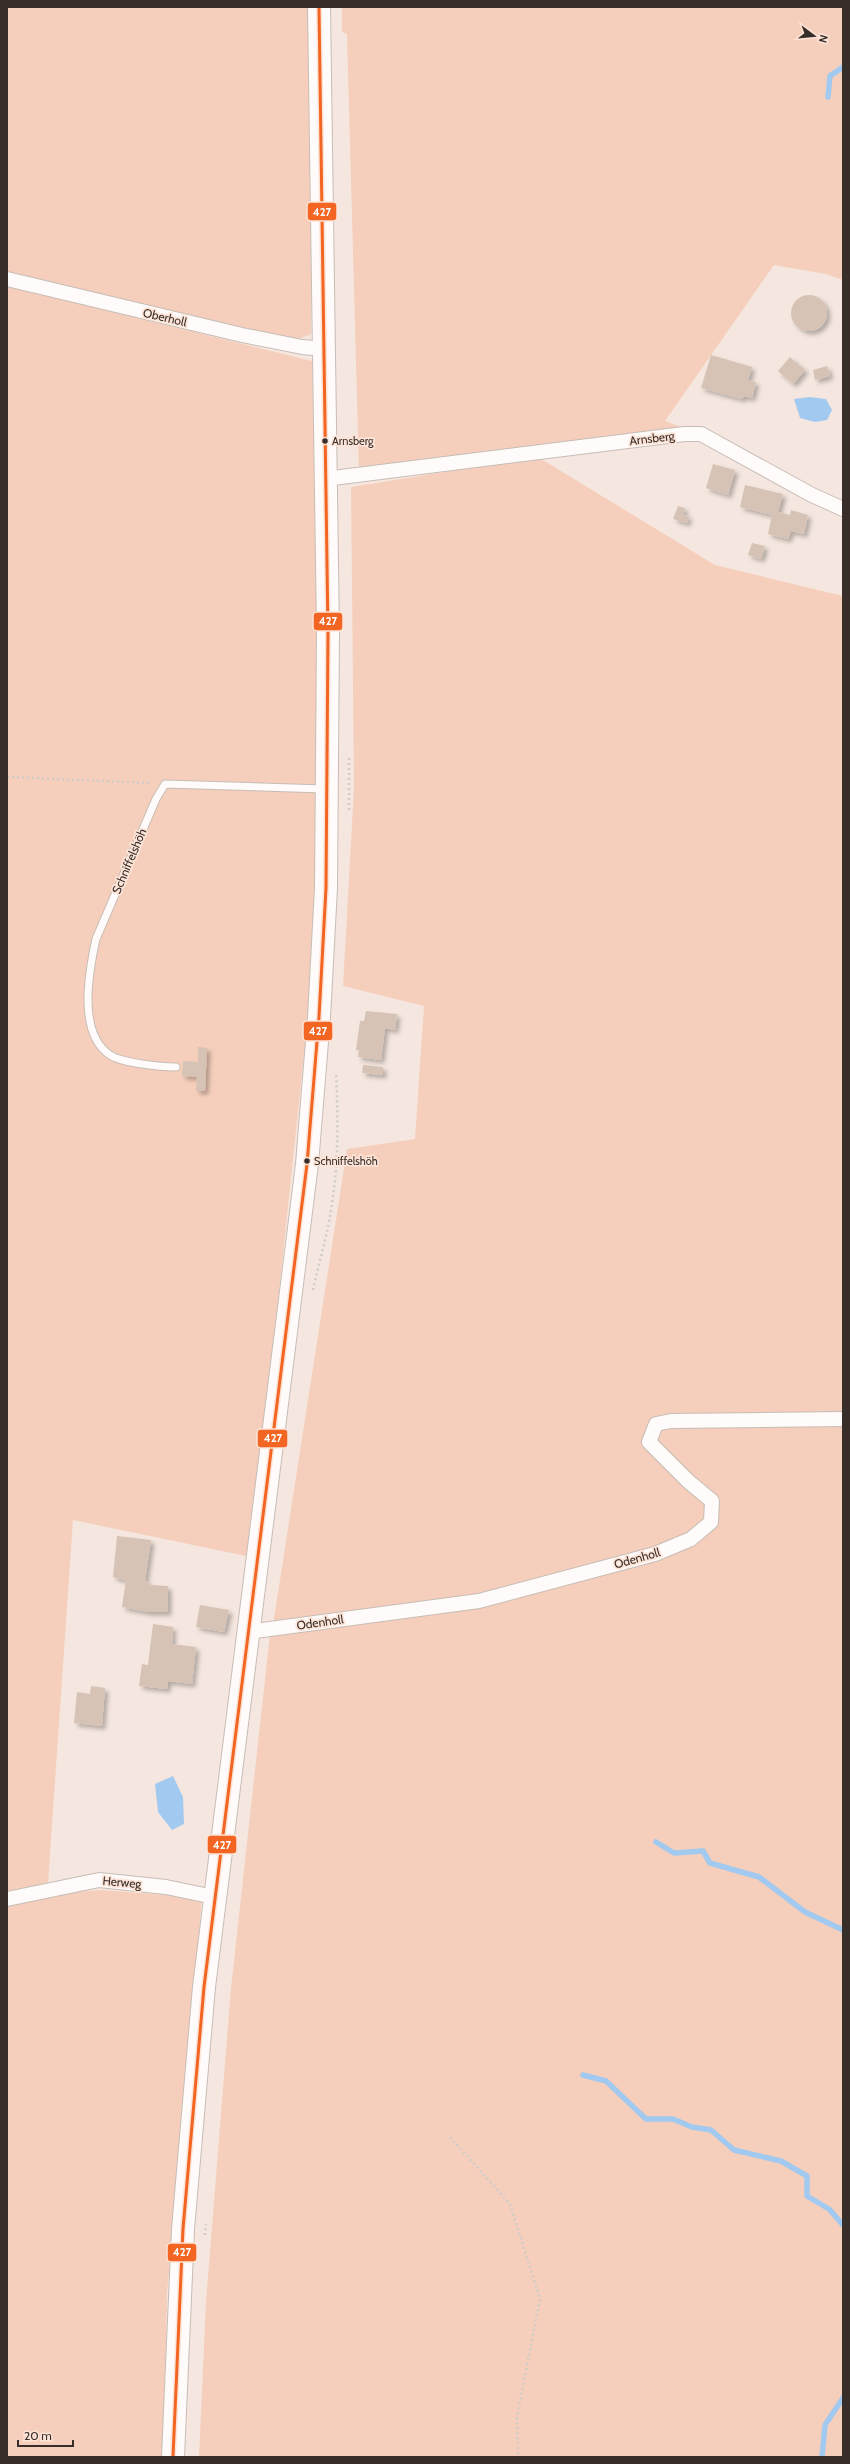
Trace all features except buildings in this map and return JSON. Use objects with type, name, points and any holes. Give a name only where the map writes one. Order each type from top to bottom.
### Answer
[{"type":"main road","points":[[173,2457],[178,2311],[187,2169],[214,1898],[307,1164],[319,1017],[326,888],[328,790],[319,7]]},
{"type":"street","name":"Oberholl","points":[[7,279],[242,335],[302,347],[324,349]]},
{"type":"street","name":"Arnsberg","points":[[325,480],[684,434],[702,434],[812,495],[843,509]]},
{"type":"street","name":"Odenholl","points":[[247,1632],[479,1601],[655,1554],[691,1539],[711,1522],[712,1501],[688,1481],[649,1442],[656,1424],[671,1421],[843,1420]]},
{"type":"street","name":"Herweg","points":[[7,1899],[99,1880],[159,1886],[214,1898]]},
{"type":"lane","points":[[165,784],[328,790]]},
{"type":"lane","name":"Schniffelshöh","points":[[165,784],[156,799],[96,939],[91,963],[88,996],[95,1039],[103,1050],[112,1056],[148,1066],[176,1067]]},
{"type":"path","points":[[7,777],[165,784]]},
{"type":"path","points":[[450,2137],[510,2204],[540,2299],[517,2417],[518,2457]]},
{"type":"path","points":[[204,2240],[206,2217]]},
{"type":"shaded area","points":[[7,7],[312,7],[311,334],[299,339],[244,331],[7,274]]},
{"type":"shaded area","points":[[342,7],[843,7],[843,280],[826,274],[774,265],[665,421],[684,428],[359,472],[347,34],[342,32]]},
{"type":"shaded area","points":[[7,286],[312,361],[322,798],[309,1008],[251,1557],[73,1520],[48,1883],[7,1893]]},
{"type":"shaded area","points":[[538,457],[715,565],[843,596],[843,2457],[199,2457],[206,2302],[231,1988],[270,1634],[479,1598],[273,1625],[347,1149],[415,1139],[424,1006],[343,986],[354,788],[351,487]]},
{"type":"shaded area","points":[[102,1890],[202,1898],[167,2294],[164,2457],[7,2457],[7,1904],[49,1894]]},
{"type":"water","points":[[810,397],[826,399],[832,410],[827,420],[815,422],[800,418],[794,399]]},
{"type":"water","points":[[173,1776],[183,1797],[184,1824],[172,1830],[158,1812],[155,1784]]},
{"type":"waterway","points":[[828,97],[830,76],[843,67]]},
{"type":"waterway","points":[[656,1842],[674,1853],[703,1851],[710,1863],[759,1877],[805,1912],[843,1930]]},
{"type":"waterway","points":[[583,2075],[606,2081],[646,2119],[673,2119],[692,2127],[711,2130],[734,2150],[781,2161],[807,2176],[807,2196],[829,2209],[843,2225]]},
{"type":"waterway","points":[[822,2457],[825,2425],[843,2398]]},
{"type":"transit line","name":"427","points":[[173,2457],[183,2229],[204,1987],[307,1164],[319,1017],[326,888],[328,633],[319,7]]},
{"type":"place","name":"Arnsberg","points":[[325,441]]},
{"type":"place","name":"Schniffelshöh","points":[[307,1161]]}]
